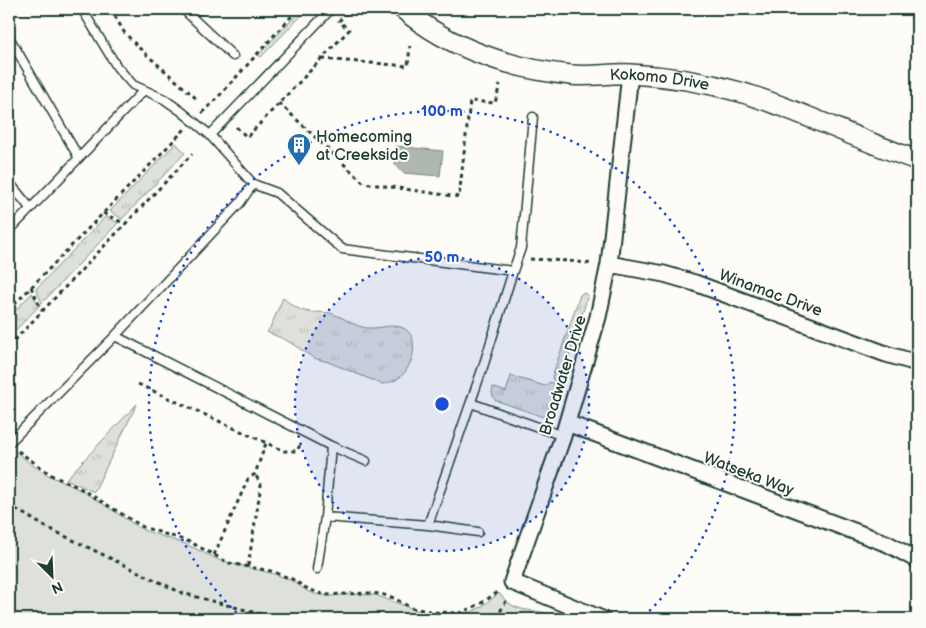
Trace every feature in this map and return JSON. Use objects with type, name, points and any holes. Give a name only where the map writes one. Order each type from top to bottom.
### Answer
[{"type":"street","name":"Kokomo Drive","points":[[404,9],[448,38],[487,56],[529,69],[572,75],[630,74],[696,82],[740,92],[917,160]]},
{"type":"street","name":"Broadwater Drive","points":[[602,619],[512,582],[565,430],[598,317],[609,264],[630,74]]},
{"type":"street","name":"Winamac Drive","points":[[609,264],[664,274],[695,283],[886,354],[917,362]]},
{"type":"street","name":"Watseka Way","points":[[565,430],[888,544],[917,560]]},
{"type":"lane","points":[[82,9],[117,66],[132,85],[164,99],[193,121],[210,135],[253,184],[277,193],[342,248],[513,271]]},
{"type":"lane","points":[[183,9],[233,56]]},
{"type":"lane","points":[[190,16],[199,9]]},
{"type":"lane","points":[[210,135],[332,9]]},
{"type":"lane","points":[[9,37],[79,158]]},
{"type":"lane","points":[[9,231],[144,90]]},
{"type":"lane","points":[[428,525],[471,403],[521,248],[533,117]]},
{"type":"lane","points":[[9,182],[30,208]]},
{"type":"lane","points":[[9,443],[115,336],[240,203],[253,184]]},
{"type":"lane","points":[[115,336],[331,446],[366,461]]},
{"type":"lane","points":[[471,403],[565,430]]},
{"type":"lane","points":[[317,569],[325,517],[331,446]]},
{"type":"lane","points":[[325,517],[428,525],[478,532]]},
{"type":"path","points":[[111,9],[124,32],[138,48],[198,100]]},
{"type":"path","points":[[9,310],[211,104],[298,9]]},
{"type":"path","points":[[211,104],[247,137],[349,30],[340,21],[350,9]]},
{"type":"path","points":[[322,59],[408,66],[410,46]]},
{"type":"path","points":[[279,103],[364,183],[459,197],[470,101],[495,103],[500,84]]},
{"type":"path","points":[[9,346],[192,154]]},
{"type":"path","points":[[103,212],[125,224]]},
{"type":"path","points":[[518,258],[594,264]]},
{"type":"path","points":[[31,287],[42,311]]},
{"type":"path","points":[[138,384],[284,451],[297,451],[306,433]]},
{"type":"path","points":[[214,555],[248,479],[255,474],[266,443]]},
{"type":"path","points":[[16,449],[54,476],[78,486],[143,527],[190,542],[229,563],[270,571],[292,579],[306,588],[324,595],[368,592],[394,598],[411,608],[435,612],[460,613],[480,604],[498,592]]},
{"type":"path","points":[[248,566],[261,485],[255,474]]},
{"type":"path","points":[[9,505],[44,526],[182,593],[279,619]]},
{"type":"path","points":[[498,619],[499,612],[506,604]]},
{"type":"green space","points":[[302,9],[308,9],[261,57],[258,55]]},
{"type":"green space","points":[[176,143],[185,153],[122,219],[110,211]]},
{"type":"green space","points":[[106,216],[118,223],[42,303],[36,289]]},
{"type":"green space","points":[[32,293],[39,306],[9,337],[9,317]]},
{"type":"green space","points":[[583,293],[588,295],[561,383],[553,380],[552,377],[580,295]]},
{"type":"green space","points":[[283,298],[302,310],[330,313],[363,327],[395,326],[403,328],[408,331],[414,346],[410,364],[402,375],[382,384],[314,358],[286,340],[267,332]]},
{"type":"green space","points":[[511,376],[545,386],[550,382],[560,386],[549,417],[546,418],[495,400],[492,393],[493,387],[506,392]]},
{"type":"green space","points":[[137,404],[94,492],[66,479]]},
{"type":"green space","points":[[9,446],[31,464],[50,476],[83,491],[143,530],[188,545],[219,560],[275,574],[293,581],[315,594],[331,596],[351,594],[375,595],[422,612],[443,615],[471,612],[499,593],[510,604],[520,609],[549,613],[566,619],[9,619]]},
{"type":"shaded area","points":[[396,146],[443,151],[440,176],[403,173],[395,164]]},
{"type":"place","name":"Homecoming at Creekside","points":[[299,166]]}]
